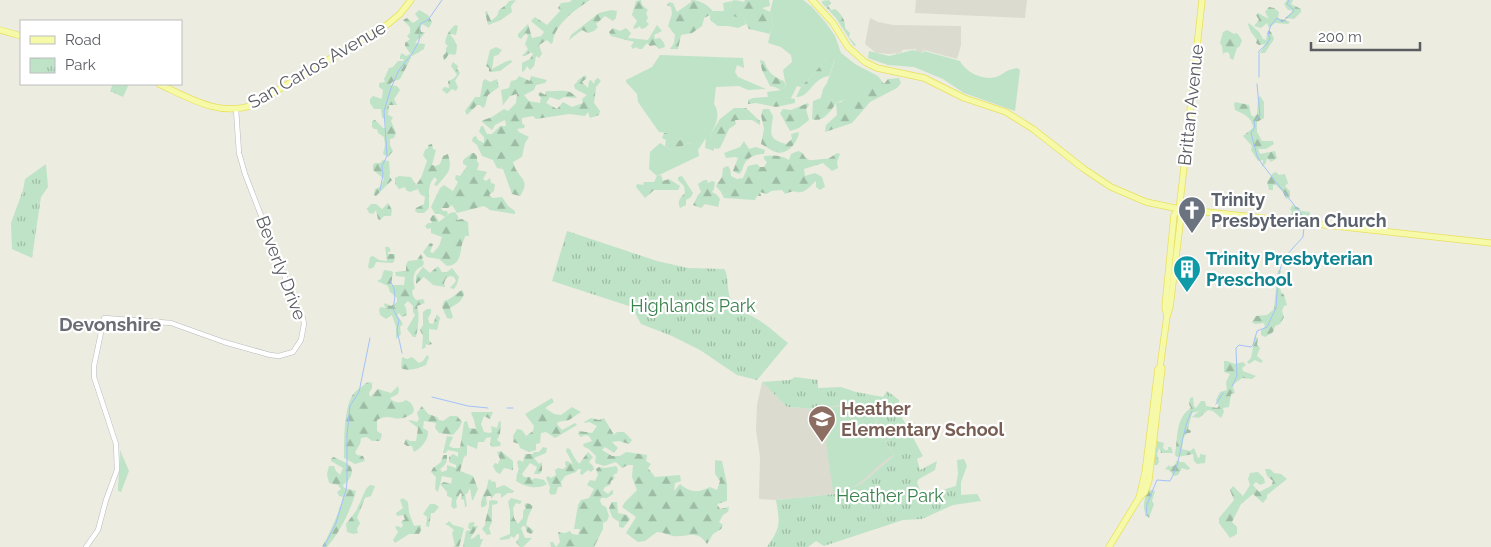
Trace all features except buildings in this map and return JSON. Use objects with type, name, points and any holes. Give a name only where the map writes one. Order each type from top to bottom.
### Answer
[{"type":"main road","name":"San Carlos Avenue","points":[[161,85],[202,104],[219,108],[236,110],[260,102],[382,28],[400,14],[411,0]]},
{"type":"main road","points":[[812,0],[833,23],[848,47],[865,62],[877,68],[924,78],[964,98],[1006,112],[1033,128],[1084,169],[1111,187],[1146,202],[1178,209],[1490,244]]},
{"type":"main road","name":"Brittan Avenue","points":[[1109,547],[1139,498],[1145,473],[1158,369],[1160,366],[1166,316],[1165,307],[1172,232],[1174,215],[1178,209],[1202,0]]},
{"type":"main road","points":[[0,30],[20,36]]},
{"type":"street","name":"Beverly Drive","points":[[86,547],[94,539],[98,530],[117,470],[116,444],[95,381],[94,372],[104,318],[172,323],[224,342],[279,356],[289,354],[298,346],[303,335],[304,324],[302,318],[239,153],[236,110]]},
{"type":"shaded area","points":[[916,0],[1027,0],[1025,18],[915,13]]},
{"type":"shaded area","points":[[870,18],[893,25],[961,26],[961,45],[957,59],[924,50],[922,53],[916,51],[916,49],[902,50],[902,52],[896,54],[876,53],[865,44]]},
{"type":"shaded area","name":"Heather Elementary School","points":[[762,382],[787,407],[818,409],[841,405],[873,406],[878,427],[894,456],[861,484],[834,494],[776,500],[759,499],[760,457],[756,430],[757,405]]},
{"type":"green space","points":[[516,0],[511,6],[512,12],[501,20],[488,25],[485,12],[487,11],[491,21],[509,1]]},
{"type":"green space","points":[[572,0],[590,0],[561,24],[551,44],[547,40],[539,45],[542,54],[539,58],[536,56],[534,66],[530,70],[527,66],[522,72],[522,63],[530,59],[533,54],[531,52],[522,56],[528,49],[525,44],[528,36],[526,33],[521,39],[518,37],[518,34],[528,24],[532,38],[541,36],[544,32],[531,21],[535,17],[547,25],[560,11],[558,8],[561,3]]},
{"type":"green space","points":[[641,0],[642,5],[648,10],[646,21],[649,24],[645,28],[641,29],[640,26],[635,29],[633,28],[637,21],[632,15],[636,1]]},
{"type":"green space","points":[[691,0],[703,3],[713,11],[704,18],[702,26],[692,33],[681,35],[678,49],[670,49],[674,43],[675,35],[668,26],[672,14],[671,7],[667,5],[669,2],[673,3],[677,12],[691,2]]},
{"type":"green space","points":[[745,0],[769,0],[770,6],[762,8],[770,12],[773,22],[770,34],[749,29],[744,19],[733,16],[730,8],[732,1],[744,2]]},
{"type":"green space","points":[[773,0],[803,0],[826,23],[835,36],[841,53],[855,64],[878,76],[848,98],[836,103],[827,96],[827,83],[835,60],[827,59],[801,87],[797,86],[791,98],[768,97],[767,92],[781,90],[786,87],[783,70],[792,62],[791,55],[781,47],[768,43],[773,22],[770,12]]},
{"type":"green space","points":[[829,0],[831,3],[828,6],[831,10],[835,9],[841,15],[845,28],[850,33],[849,37],[856,45],[854,46],[836,18],[822,3],[822,1]]},
{"type":"green space","points":[[1287,0],[1293,0],[1291,4],[1301,9],[1301,12],[1294,19],[1285,18],[1292,12],[1284,4]]},
{"type":"green space","points":[[732,1],[730,8],[744,19],[746,24],[738,28],[718,26],[710,20],[710,15],[713,11],[724,11],[723,3]]},
{"type":"green space","points":[[1269,7],[1279,12],[1278,18],[1290,22],[1288,24],[1275,23],[1269,28],[1267,23],[1261,28],[1254,26],[1259,20],[1256,15],[1258,13],[1269,19],[1265,12]]},
{"type":"green space","points":[[419,10],[428,15],[432,22],[429,28],[422,24],[421,32],[425,32],[415,43],[425,44],[424,49],[412,56],[405,46],[405,43],[410,39],[407,36],[410,33],[410,27],[403,20],[407,18],[413,23],[419,19],[415,14]]},
{"type":"green space","points":[[611,10],[617,11],[616,18],[613,21],[605,16],[596,24],[598,27],[594,31],[588,33],[582,30],[569,40],[571,35],[599,13]]},
{"type":"green space","points":[[1249,23],[1259,32],[1263,39],[1266,40],[1268,30],[1271,32],[1274,39],[1265,53],[1260,53],[1265,44],[1259,45],[1256,43],[1257,40],[1251,32]]},
{"type":"green space","points":[[455,25],[458,26],[456,35],[450,35],[454,39],[457,50],[455,55],[449,54],[444,61],[443,55],[446,53],[448,46],[445,43],[446,38],[449,31]]},
{"type":"green space","points":[[657,25],[662,31],[654,35],[655,39],[660,38],[665,47],[659,49],[655,45],[650,46],[647,43],[642,49],[636,47],[633,49],[631,46],[634,42],[611,36],[609,32],[613,28],[620,31],[626,28],[631,33],[628,38],[648,40]]},
{"type":"green space","points":[[1227,30],[1234,34],[1237,33],[1242,40],[1233,60],[1230,58],[1229,53],[1223,54],[1220,43],[1223,32]]},
{"type":"green space","points":[[496,47],[502,50],[498,55],[494,56],[492,69],[505,62],[511,60],[512,62],[500,71],[489,72],[489,68],[486,66],[490,50]]},
{"type":"green space","points":[[913,50],[923,53],[924,51],[960,61],[971,73],[982,77],[994,78],[1017,68],[1020,70],[1015,111],[964,93],[943,79],[914,67],[888,65],[868,58],[869,51],[889,56]]},
{"type":"green space","points":[[402,53],[406,56],[410,54],[411,58],[400,79],[392,82],[390,85],[397,86],[400,90],[394,99],[397,105],[389,105],[388,115],[393,117],[391,121],[396,133],[394,138],[390,139],[393,151],[388,157],[383,154],[384,137],[378,133],[377,129],[372,127],[372,121],[375,120],[383,128],[386,128],[385,120],[382,117],[381,109],[374,109],[370,99],[373,96],[382,99],[383,90],[379,87],[379,83],[385,82],[384,79],[389,68],[393,67],[398,61],[403,61],[404,59],[400,59]]},
{"type":"green space","points":[[660,55],[743,58],[744,68],[737,65],[735,72],[738,77],[766,89],[748,90],[739,86],[716,87],[714,104],[717,116],[710,135],[714,151],[705,148],[706,138],[698,150],[699,156],[657,176],[649,169],[650,152],[660,143],[672,151],[692,143],[682,138],[676,143],[668,137],[667,133],[659,132],[638,102],[637,94],[626,82],[626,80],[652,67]]},
{"type":"green space","points":[[827,59],[835,59],[829,76],[819,80],[805,94],[796,97],[801,87]]},
{"type":"green space","points":[[760,60],[764,61],[771,74],[784,81],[786,87],[781,90],[770,86],[762,70]]},
{"type":"green space","points":[[453,62],[458,66],[457,69],[460,73],[455,81],[458,87],[456,91],[452,89],[447,94],[442,90],[444,87],[449,88],[448,81],[457,75],[451,66]]},
{"type":"green space","points":[[585,75],[587,78],[582,82],[588,88],[589,81],[591,80],[594,84],[598,78],[601,81],[596,87],[594,103],[600,111],[599,115],[590,118],[588,112],[585,116],[569,114],[536,119],[533,116],[522,118],[522,123],[525,126],[524,128],[517,129],[529,137],[525,143],[522,157],[513,162],[525,185],[520,196],[512,194],[503,169],[497,168],[493,160],[482,156],[477,145],[472,141],[473,137],[476,136],[478,140],[484,143],[484,137],[479,132],[481,126],[483,126],[487,134],[492,134],[500,126],[506,126],[505,120],[495,125],[492,130],[481,121],[492,117],[504,109],[508,111],[516,103],[517,94],[510,96],[503,105],[501,90],[509,88],[511,81],[516,80],[519,76],[530,81],[531,76],[547,80],[545,83],[536,85],[534,90],[524,95],[529,101],[540,103],[541,98],[538,94],[540,92],[545,95],[546,91],[567,91],[577,98],[564,97],[559,100],[550,97],[546,103],[557,109],[563,102],[572,107],[583,103],[582,99],[587,95],[575,89],[574,85]]},
{"type":"green space","points":[[878,76],[884,84],[888,79],[899,78],[901,83],[897,88],[870,102],[852,123],[825,132],[826,125],[837,115],[836,103],[841,102]]},
{"type":"green space","points":[[485,79],[490,82],[497,79],[499,87],[488,95],[483,108],[477,105],[467,115],[465,111],[475,97],[480,97]]},
{"type":"green space","points":[[827,83],[827,96],[836,103],[823,118],[812,119],[813,101],[821,98]]},
{"type":"green space","points":[[113,85],[129,85],[123,97],[110,91]]},
{"type":"green space","points":[[780,96],[795,99],[795,103],[776,107],[756,103],[748,104],[748,100],[753,98]]},
{"type":"green space","points":[[1260,96],[1264,102],[1264,118],[1257,122],[1257,132],[1262,141],[1273,141],[1274,144],[1266,149],[1258,149],[1260,154],[1275,151],[1277,158],[1271,162],[1267,158],[1266,163],[1262,167],[1263,160],[1258,161],[1251,150],[1252,146],[1243,136],[1253,128],[1251,121],[1235,110],[1234,104],[1235,102],[1249,105],[1251,115],[1254,117],[1257,114]]},
{"type":"green space","points":[[808,103],[809,105],[806,109],[809,120],[799,128],[790,131],[780,113],[783,109],[791,110]]},
{"type":"green space","points":[[734,108],[746,108],[760,121],[760,125],[752,120],[735,120],[736,124],[729,129],[720,148],[715,149],[710,135],[720,119]]},
{"type":"green space","points":[[763,109],[769,109],[773,116],[771,131],[776,140],[786,144],[792,139],[791,134],[799,132],[794,144],[788,150],[780,153],[772,151],[761,144],[764,129],[761,115]]},
{"type":"green space","points":[[664,133],[667,133],[669,137],[673,137],[675,143],[686,136],[693,140],[692,143],[672,151],[665,146],[666,140],[662,138]]},
{"type":"green space","points":[[744,141],[749,149],[756,147],[765,150],[764,154],[751,157],[739,174],[733,171],[738,158],[726,158],[724,153],[740,147]]},
{"type":"green space","points":[[432,144],[433,149],[436,150],[432,165],[440,164],[443,156],[448,154],[450,165],[446,175],[437,186],[434,185],[437,180],[435,177],[432,180],[429,187],[429,208],[424,213],[418,213],[415,211],[416,208],[424,204],[425,197],[420,194],[418,189],[410,192],[405,187],[399,189],[395,184],[395,178],[399,176],[411,177],[416,185],[421,178],[427,161],[423,155],[428,145]]},
{"type":"green space","points":[[798,151],[811,160],[828,159],[837,153],[840,154],[837,162],[838,168],[832,171],[823,163],[804,169],[805,176],[815,173],[822,177],[825,187],[820,190],[816,187],[816,181],[802,192],[793,191],[785,194],[782,190],[771,191],[767,194],[760,192],[761,196],[757,196],[755,200],[724,198],[716,186],[722,177],[723,168],[728,166],[731,176],[737,179],[743,178],[748,166],[757,164],[760,167],[764,167],[767,162],[764,156],[777,156],[789,160],[791,154]]},
{"type":"green space","points":[[472,153],[477,156],[479,164],[477,170],[487,172],[483,179],[486,181],[490,178],[491,183],[495,184],[494,191],[489,195],[493,198],[502,197],[508,206],[515,211],[515,214],[490,210],[484,206],[457,213],[452,205],[448,208],[441,208],[443,211],[447,211],[448,214],[445,217],[435,214],[431,207],[440,188],[444,185],[453,191],[458,182],[455,179],[456,175],[460,176],[467,166],[463,164],[463,160]]},
{"type":"green space","points":[[383,160],[389,161],[389,176],[392,180],[376,196],[374,195],[375,189],[380,187],[384,179],[373,170],[373,165]]},
{"type":"green space","points":[[46,164],[48,187],[41,197],[32,258],[12,249],[11,223],[25,179]]},
{"type":"green space","points":[[1276,172],[1279,175],[1285,174],[1288,183],[1285,186],[1290,191],[1290,197],[1286,199],[1283,192],[1276,185],[1273,185],[1273,190],[1269,190],[1267,182],[1273,173]]},
{"type":"green space","points":[[661,175],[663,181],[669,179],[680,186],[678,190],[654,190],[645,198],[636,187],[637,184],[643,185],[644,182],[654,182],[657,176]]},
{"type":"green space","points":[[682,176],[693,193],[686,200],[686,205],[680,208],[680,200],[685,193],[684,186],[678,180],[678,177]]},
{"type":"green space","points":[[707,180],[708,183],[715,182],[712,192],[720,199],[718,207],[705,204],[701,208],[693,205],[701,192],[698,184]]},
{"type":"green space","points":[[388,203],[392,210],[391,216],[384,216],[380,220],[376,210],[373,214],[369,213],[367,209],[371,204],[376,204],[382,209]]},
{"type":"green space","points":[[1292,205],[1301,211],[1310,212],[1310,215],[1315,217],[1308,220],[1292,220],[1290,218],[1292,211],[1290,210]]},
{"type":"green space","points":[[455,212],[458,216],[457,220],[462,219],[468,222],[469,236],[465,236],[457,262],[447,266],[439,259],[427,257],[423,252],[430,243],[433,244],[430,252],[433,253],[439,246],[442,237],[431,233],[431,228],[427,229],[425,226],[428,223],[432,223],[430,219],[433,215],[435,215],[439,222],[450,213]]},
{"type":"green space","name":"Highlands Park","points":[[567,231],[657,261],[688,268],[724,269],[727,276],[729,294],[733,303],[766,325],[788,343],[757,380],[737,375],[700,350],[672,336],[641,324],[632,307],[552,281]]},
{"type":"green space","points":[[385,247],[389,247],[391,251],[388,254],[395,254],[394,262],[376,262],[374,267],[370,269],[368,267],[370,257],[373,256],[379,260],[387,261]]},
{"type":"green space","points":[[421,254],[424,262],[423,266],[417,269],[414,274],[415,288],[412,291],[416,300],[423,299],[425,303],[417,306],[419,318],[416,337],[413,337],[407,329],[415,315],[413,306],[408,301],[404,305],[407,315],[402,317],[399,313],[397,315],[403,324],[400,327],[401,334],[396,339],[396,327],[392,315],[386,319],[380,315],[379,310],[380,307],[386,308],[385,303],[391,306],[397,302],[397,298],[390,292],[388,286],[377,281],[381,279],[384,270],[391,271],[393,272],[391,285],[404,285],[405,277],[396,276],[395,272],[406,271],[408,261],[417,260]]},
{"type":"green space","points":[[438,266],[442,272],[447,272],[452,268],[459,277],[454,289],[450,288],[456,281],[454,277],[450,276],[446,278],[445,287],[433,285],[424,277],[416,284],[416,276],[423,267],[430,273]]},
{"type":"green space","points":[[1278,270],[1281,271],[1280,280],[1284,281],[1280,287],[1287,305],[1284,306],[1282,311],[1284,317],[1280,324],[1275,326],[1273,332],[1265,337],[1261,335],[1261,330],[1265,327],[1264,323],[1255,324],[1252,322],[1256,316],[1267,315],[1274,309]]},
{"type":"green space","points":[[462,290],[464,294],[462,299],[450,308],[453,317],[451,319],[447,318],[442,307],[444,301]]},
{"type":"green space","points":[[431,309],[428,318],[429,323],[433,324],[437,314],[440,318],[437,330],[429,329],[429,340],[432,344],[426,344],[425,348],[422,349],[423,336],[420,330],[423,325],[423,312]]},
{"type":"green space","points":[[1255,336],[1258,338],[1257,345],[1260,348],[1257,356],[1263,361],[1261,363],[1255,360],[1249,364],[1247,362],[1251,358]]},
{"type":"green space","points":[[427,355],[429,357],[426,365],[410,370],[401,368],[402,357],[407,359],[412,357],[419,363]]},
{"type":"green space","points":[[1224,361],[1235,364],[1243,362],[1246,365],[1242,368],[1243,371],[1256,376],[1252,379],[1242,378],[1234,384],[1235,393],[1231,394],[1229,407],[1223,408],[1224,412],[1221,418],[1213,411],[1208,410],[1199,418],[1192,417],[1199,411],[1192,413],[1188,429],[1191,431],[1183,438],[1182,449],[1190,451],[1194,448],[1198,458],[1200,454],[1206,455],[1205,463],[1197,464],[1194,461],[1193,454],[1177,457],[1175,455],[1178,429],[1182,417],[1191,408],[1189,404],[1190,398],[1193,397],[1196,408],[1201,401],[1205,401],[1206,406],[1217,408],[1219,406],[1216,400],[1220,392],[1227,390],[1226,382],[1230,374],[1224,372]]},
{"type":"green space","name":"Heather Park","points":[[795,377],[818,380],[818,388],[841,387],[883,397],[887,391],[899,400],[900,414],[923,456],[917,459],[920,470],[937,461],[935,470],[917,482],[922,496],[956,486],[958,474],[957,460],[964,459],[967,466],[961,482],[961,495],[977,494],[981,501],[953,505],[922,519],[903,520],[824,546],[816,541],[808,547],[767,547],[775,535],[778,525],[776,500],[835,494],[861,484],[894,456],[878,427],[873,406],[841,405],[818,409],[821,418],[817,419],[809,412],[810,410],[817,409],[787,407],[762,382],[790,380]]},
{"type":"green space","points":[[368,382],[372,383],[369,393],[370,397],[378,389],[391,393],[398,386],[398,394],[390,398],[397,402],[406,400],[411,403],[414,409],[413,413],[407,417],[397,419],[387,417],[377,420],[377,431],[382,434],[380,441],[372,441],[367,437],[361,438],[355,452],[357,455],[363,456],[365,461],[355,464],[344,458],[347,411],[354,393]]},
{"type":"green space","points":[[552,398],[554,402],[545,408],[554,414],[561,415],[572,407],[581,412],[569,420],[558,422],[557,424],[562,430],[575,423],[577,425],[555,438],[546,432],[541,433],[540,443],[536,444],[536,450],[529,452],[520,448],[519,444],[513,442],[513,436],[517,429],[522,430],[526,436],[533,431],[534,426],[525,414]]},
{"type":"green space","points":[[422,406],[428,414],[437,417],[439,420],[443,421],[450,416],[457,416],[462,422],[453,435],[439,433],[435,428],[436,423],[424,421],[423,428],[428,431],[427,438],[414,452],[412,446],[404,444],[406,439],[416,441],[418,428],[409,421],[417,422],[419,419],[417,413]]},
{"type":"green space","points":[[871,406],[877,426],[893,455],[856,486],[845,491],[833,492],[826,442],[828,439],[818,409]]},
{"type":"green space","points":[[493,412],[490,419],[484,416],[481,424],[484,432],[490,433],[492,432],[491,426],[497,428],[499,421],[501,422],[500,434],[497,440],[501,443],[500,446],[492,447],[490,444],[491,437],[486,438],[484,442],[478,442],[477,449],[467,445],[467,455],[464,457],[460,471],[473,476],[478,489],[473,500],[470,488],[467,494],[465,494],[467,506],[465,507],[464,500],[461,499],[462,494],[460,493],[456,501],[457,507],[454,509],[451,506],[452,498],[447,496],[447,492],[440,484],[438,492],[435,489],[436,477],[431,472],[433,468],[441,462],[443,455],[447,455],[446,463],[440,469],[442,472],[447,470],[447,465],[456,468],[456,465],[449,462],[449,457],[453,454],[458,457],[458,452],[448,450],[443,453],[447,436],[453,437],[449,446],[460,448],[464,422],[467,421],[469,428],[476,429],[471,413]],"holes":[[[442,476],[452,478],[451,484],[444,482],[440,484]]]},
{"type":"green space","points":[[591,418],[599,420],[604,418],[614,435],[617,432],[624,432],[632,440],[629,444],[619,441],[612,442],[618,448],[614,453],[605,447],[602,450],[612,456],[620,456],[626,452],[647,455],[646,461],[651,464],[648,468],[655,477],[680,475],[681,481],[675,483],[674,491],[680,484],[695,491],[710,487],[717,490],[720,481],[715,474],[715,460],[722,461],[727,484],[727,501],[717,504],[720,509],[729,507],[728,512],[723,515],[719,522],[723,525],[721,529],[713,534],[707,544],[699,536],[673,536],[661,532],[657,532],[645,541],[638,542],[626,533],[636,517],[622,507],[637,490],[632,477],[633,465],[622,468],[616,462],[604,466],[595,463],[596,456],[584,447],[583,444],[592,441],[589,436],[581,437],[578,434],[579,431],[592,433],[597,426],[584,422]]},
{"type":"green space","points":[[1157,441],[1164,443],[1163,448],[1165,450],[1171,447],[1173,453],[1161,453],[1159,448],[1157,454],[1159,462],[1157,465],[1154,465]]},
{"type":"green space","points":[[543,447],[547,448],[546,453],[534,458],[539,464],[542,462],[540,474],[534,474],[537,467],[530,463],[522,474],[524,477],[530,477],[532,480],[535,478],[544,480],[547,484],[540,487],[532,487],[516,481],[519,470],[517,462],[519,460],[523,462],[525,454],[539,452]]},
{"type":"green space","points":[[567,448],[570,449],[579,464],[588,452],[593,457],[589,462],[594,469],[591,472],[588,470],[582,475],[580,474],[581,469],[578,469],[576,472],[565,476],[561,482],[562,487],[558,487],[556,494],[551,495],[546,478],[556,475],[555,470],[558,468],[563,469],[566,467],[565,462],[573,464],[566,451]]},
{"type":"green space","points":[[120,450],[129,471],[121,492],[118,491]]},
{"type":"green space","points":[[501,451],[513,461],[513,470],[504,468],[500,474],[496,472],[493,466],[495,463],[498,464],[500,459],[497,452]]},
{"type":"green space","points":[[334,457],[347,464],[352,471],[351,476],[343,485],[344,488],[356,491],[341,528],[327,547],[322,547],[334,523],[343,497],[339,496],[337,492],[341,489],[338,485],[329,483],[327,474],[329,466],[334,466],[340,475],[343,468],[331,461],[331,458]]},
{"type":"green space","points":[[1177,460],[1184,462],[1190,468],[1188,470],[1182,468],[1178,475],[1174,476],[1169,470],[1165,469],[1169,465],[1170,467],[1175,465]]},
{"type":"green space","points":[[616,466],[618,469],[617,473],[613,475],[615,478],[603,490],[608,494],[613,490],[613,494],[607,498],[601,498],[600,501],[606,507],[609,516],[607,521],[603,523],[603,529],[594,547],[556,547],[560,542],[558,532],[565,533],[570,531],[572,534],[578,535],[580,529],[574,529],[578,505],[581,500],[589,498],[594,489],[587,485],[590,480],[595,481],[598,475],[596,469],[599,467]]},
{"type":"green space","points":[[1265,469],[1281,474],[1287,479],[1267,495],[1263,503],[1253,494],[1241,504],[1232,522],[1237,527],[1237,534],[1230,538],[1219,523],[1219,518],[1234,500],[1230,490],[1233,486],[1243,496],[1250,485],[1248,479],[1250,473],[1258,472],[1264,478],[1265,483],[1260,485],[1256,482],[1253,485],[1259,492],[1271,486],[1273,481],[1267,476]]},
{"type":"green space","points":[[490,479],[496,483],[496,488],[504,485],[514,491],[501,498],[501,494],[498,493],[491,499],[491,496],[488,496],[486,497],[487,504],[481,507],[488,481]]},
{"type":"green space","points":[[370,485],[375,486],[371,496],[365,498],[357,518],[360,523],[357,529],[358,533],[347,532],[346,524],[356,511],[366,489]]},
{"type":"green space","points":[[1147,491],[1155,491],[1152,501],[1154,504],[1149,518],[1145,512],[1144,505]]},
{"type":"green space","points":[[403,498],[408,502],[409,513],[414,526],[421,525],[421,530],[419,534],[409,534],[395,543],[393,540],[398,532],[395,527],[401,528],[403,525],[401,522],[405,519],[403,515],[397,516],[396,513],[403,508],[400,500]]},
{"type":"green space","points":[[511,498],[522,501],[520,504],[516,503],[513,508],[514,518],[518,524],[523,518],[523,511],[526,508],[524,505],[526,503],[533,506],[526,525],[534,531],[531,534],[527,532],[525,526],[521,528],[525,538],[532,538],[523,547],[520,547],[516,542],[519,534],[514,538],[511,536],[509,539],[500,540],[500,538],[510,534],[508,502]]},
{"type":"green space","points":[[489,501],[498,501],[497,504],[492,505],[492,522],[489,528],[491,534],[487,535],[482,529],[485,525]]},
{"type":"green space","points":[[612,502],[617,502],[618,513],[627,515],[630,519],[623,528],[619,527],[619,522],[612,517],[609,508]]},
{"type":"green space","points":[[430,504],[435,504],[439,507],[434,513],[431,513],[429,527],[426,526],[427,517],[423,514]]},
{"type":"green space","points":[[449,521],[453,525],[464,528],[459,547],[452,547],[455,546],[452,533],[454,530],[445,525]]},
{"type":"green space","points":[[469,523],[475,523],[473,526],[478,526],[470,539],[478,534],[480,535],[480,539],[483,539],[480,547],[463,547],[466,531],[471,530],[468,528]]},
{"type":"green space","points":[[550,542],[553,542],[556,547],[551,547]]},
{"type":"waterway","points":[[380,190],[383,175],[382,166],[387,156],[384,111],[391,88],[399,70],[412,54],[419,41],[420,24],[428,20],[442,0]]},
{"type":"waterway","points":[[1259,77],[1259,51],[1267,44],[1270,38],[1268,34],[1271,25],[1277,18],[1282,22],[1293,12],[1294,10],[1287,4],[1289,0]]},
{"type":"waterway","points":[[1257,84],[1260,116],[1254,122],[1255,127],[1251,133],[1257,156],[1305,219]]},
{"type":"waterway","points":[[1232,386],[1237,376],[1236,348],[1239,345],[1251,347],[1257,331],[1267,327],[1276,308],[1278,277],[1283,259],[1303,237],[1304,227]]},
{"type":"waterway","points":[[390,281],[395,291],[393,309],[399,320],[397,330],[402,353]]},
{"type":"waterway","points":[[324,547],[336,523],[346,490],[347,435],[350,406],[359,392],[370,338]]},
{"type":"waterway","points":[[1216,404],[1223,393]]},
{"type":"waterway","points":[[432,397],[468,406],[488,408]]},
{"type":"waterway","points":[[507,408],[513,408]]},
{"type":"waterway","points":[[1146,516],[1147,504],[1157,480],[1170,481],[1174,473],[1180,455],[1185,428],[1192,411]]},
{"type":"place","name":"Trinity Presbyterian Church","points":[[1192,234]]},
{"type":"place","name":"Trinity Presbyterian Preschool","points":[[1187,293]]},
{"type":"place","name":"Heather Elementary School","points":[[822,443]]},
{"type":"district","name":"Devonshire","points":[[110,324]]}]
